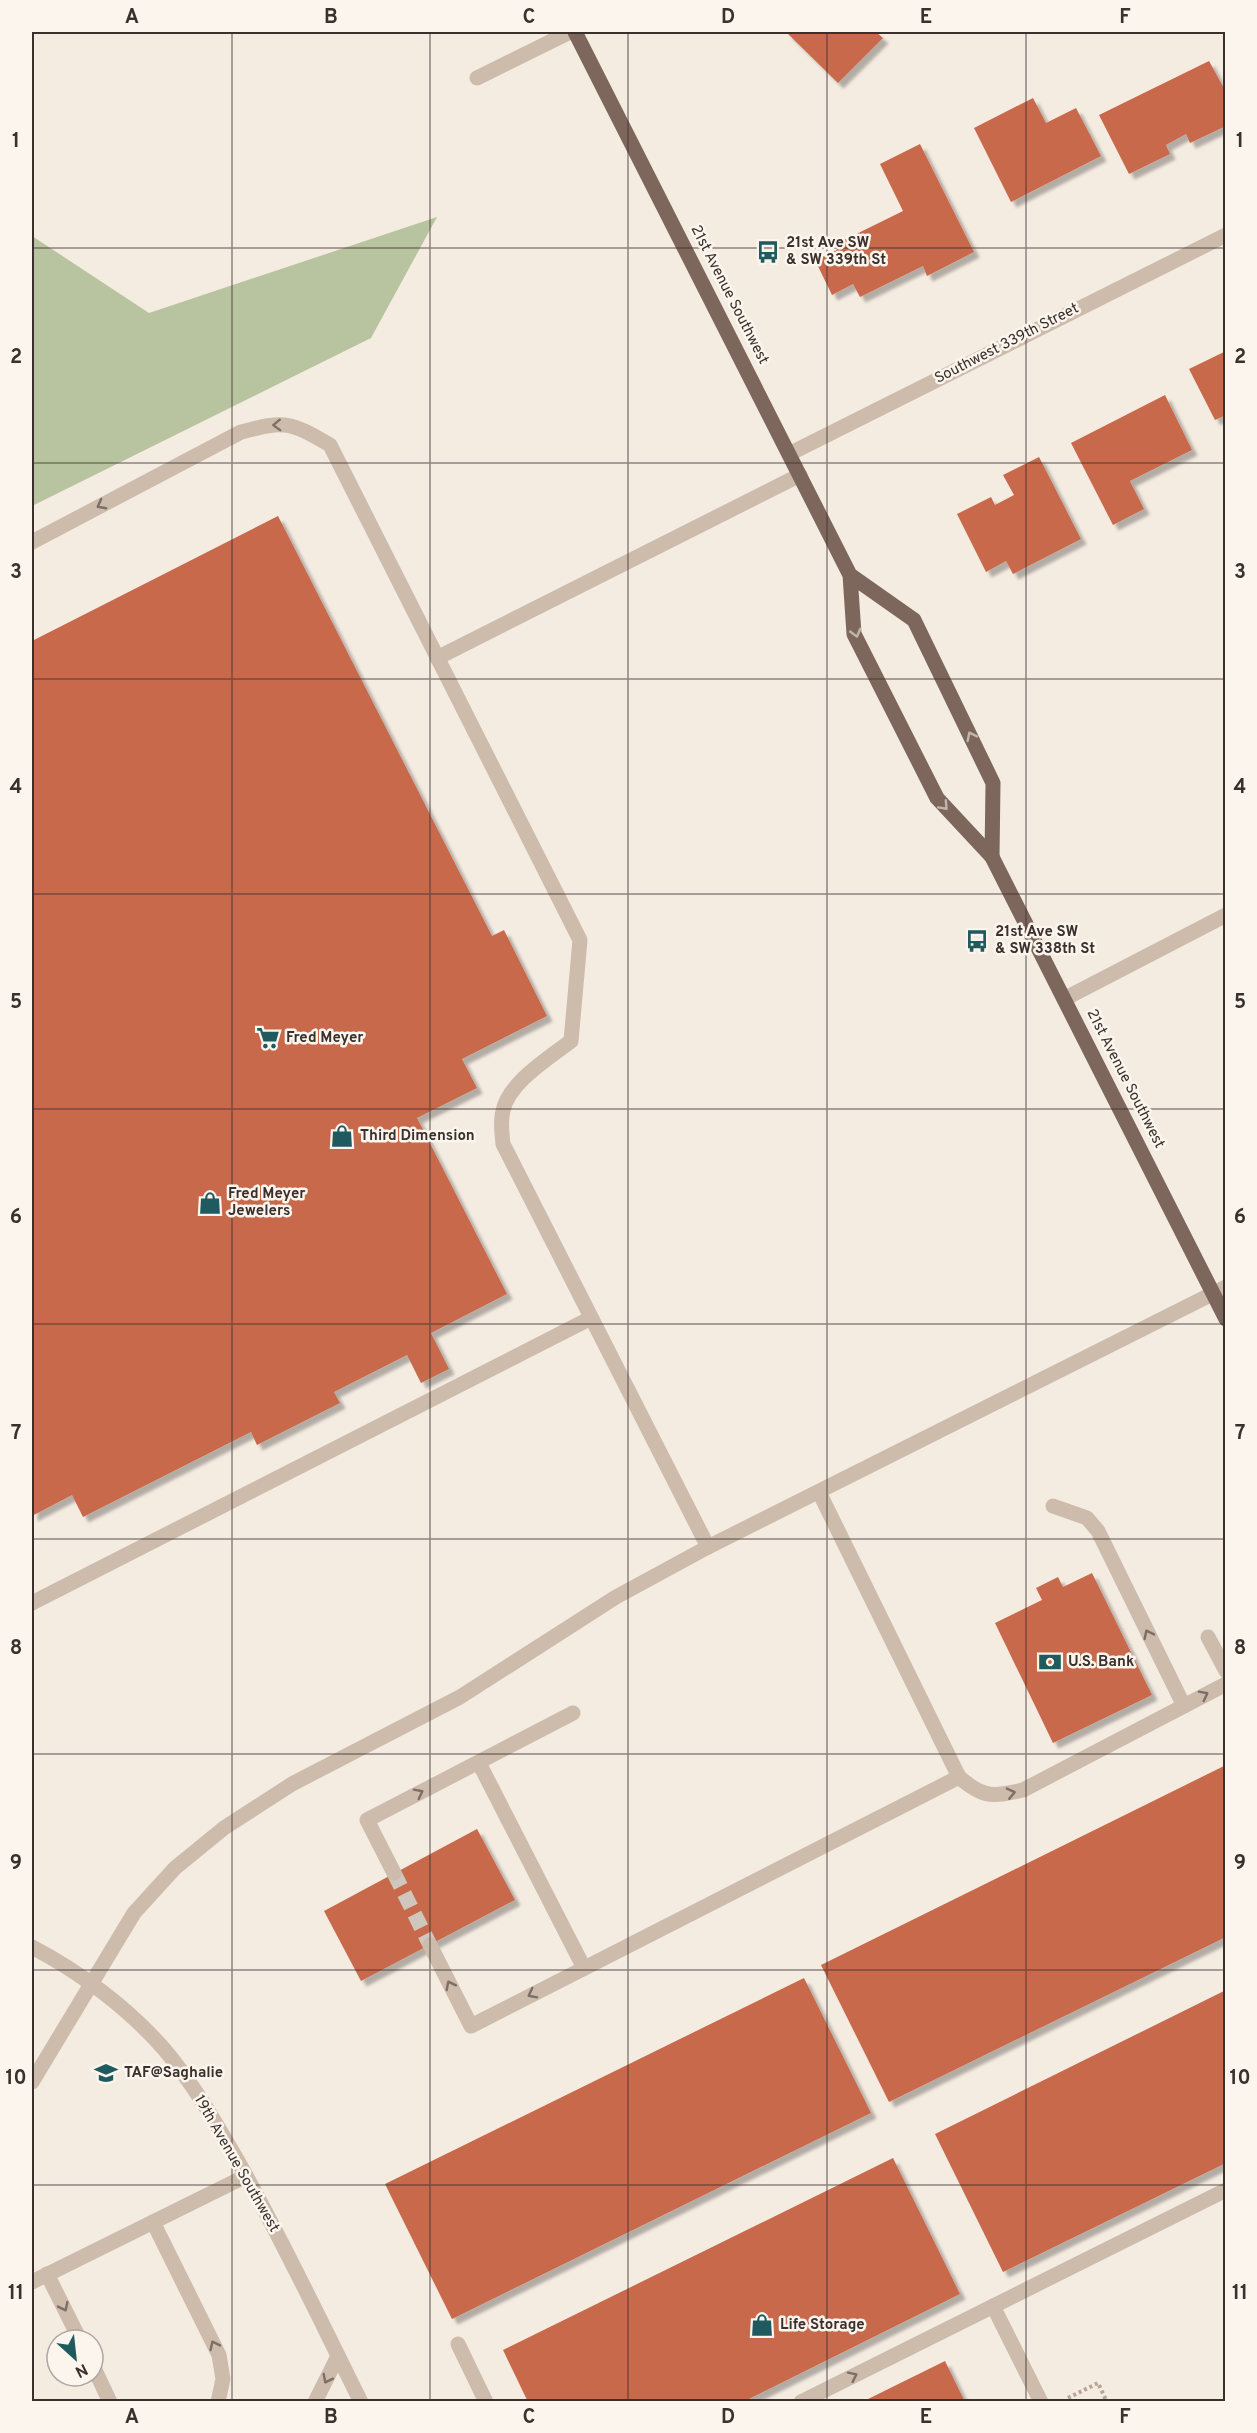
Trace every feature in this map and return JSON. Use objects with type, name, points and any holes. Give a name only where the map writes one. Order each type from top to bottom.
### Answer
[{"type":"main road","name":"21st Avenue Southwest","points":[[575,32],[850,575],[854,634],[931,788],[937,798],[992,857],[1064,999],[1219,1290],[1226,1319]]},
{"type":"main road","name":"21st Avenue Southwest","points":[[850,575],[914,620],[993,783],[992,857]]},
{"type":"street","points":[[477,78],[570,32]]},
{"type":"street","name":"Southwest 339th Street","points":[[789,454],[1226,235]]},
{"type":"street","points":[[32,542],[241,432],[271,424],[295,424],[330,445],[580,940],[571,1041],[523,1079],[503,1109],[501,1125],[503,1144],[708,1547]]},
{"type":"street","points":[[437,658],[800,476]]},
{"type":"street","points":[[1064,999],[1226,915]]},
{"type":"street","points":[[32,2082],[122,1929],[146,1898],[175,1868],[224,1828],[292,1784],[460,1697],[616,1597],[708,1547],[1219,1290]]},
{"type":"street","points":[[32,1603],[591,1318]]},
{"type":"street","points":[[819,1492],[959,1777],[974,1790],[996,1796],[1023,1790],[1226,1684]]},
{"type":"street","points":[[1053,1506],[1087,1518],[1098,1531],[1184,1706]]},
{"type":"street","points":[[1209,1637],[1226,1671]]},
{"type":"street","points":[[394,1873],[367,1820],[573,1713]]},
{"type":"street","points":[[479,1763],[584,1968]]},
{"type":"street","points":[[430,1945],[471,2026],[959,1777]]},
{"type":"street","name":"19th Avenue Southwest","points":[[32,1947],[91,1984],[165,2050],[207,2110],[246,2176],[361,2402]]},
{"type":"street","points":[[32,2282],[246,2176]]},
{"type":"street","points":[[801,2402],[1226,2190]]},
{"type":"street","points":[[153,2222],[219,2355],[223,2379],[218,2402]]},
{"type":"street","points":[[47,2274],[74,2328]]},
{"type":"street","points":[[993,2306],[1041,2402]]},
{"type":"street","points":[[458,2344],[486,2402]]},
{"type":"street","points":[[315,2402],[338,2356]]},
{"type":"street","points":[[103,2388],[110,2402]]},
{"type":"path","points":[[1061,2402],[1098,2383],[1107,2402]]},
{"type":"green space","points":[[437,217],[371,338],[32,506],[32,236],[149,313]]},
{"type":"building","points":[[786,32],[876,32],[883,38],[838,83]]},
{"type":"building","points":[[1209,61],[1226,92],[1226,126],[1190,143],[1186,134],[1166,145],[1170,154],[1129,174],[1099,115]]},
{"type":"building","points":[[1033,98],[1046,123],[1076,108],[1101,156],[1011,202],[974,128]]},
{"type":"building","points":[[920,144],[974,252],[927,276],[923,266],[860,297],[853,284],[832,295],[815,260],[837,250],[834,245],[903,211],[880,164]]},
{"type":"building","points":[[1226,351],[1226,415],[1215,420],[1189,369]]},
{"type":"building","points":[[1165,395],[1192,450],[1130,481],[1144,509],[1113,525],[1071,443]]},
{"type":"building","points":[[1039,457],[1081,539],[1013,574],[1006,561],[986,572],[957,514],[991,497],[995,505],[1014,495],[1003,475]]},
{"type":"building","name":"Fred Meyer","points":[[278,516],[492,936],[504,930],[547,1016],[462,1059],[477,1088],[417,1118],[507,1294],[431,1333],[449,1369],[421,1383],[407,1355],[334,1392],[340,1403],[257,1445],[251,1432],[83,1517],[72,1495],[32,1516],[32,641]]},
{"type":"building","points":[[1092,1573],[1152,1695],[1053,1743],[995,1623],[1042,1600],[1036,1588],[1058,1577],[1063,1587]]},
{"type":"building","points":[[1226,1765],[1226,1937],[889,2102],[821,1965]]},
{"type":"building","points":[[477,1829],[515,1900],[361,1981],[324,1911]]},
{"type":"building","points":[[804,1978],[871,2113],[452,2319],[385,2184]]},
{"type":"building","points":[[1226,1990],[1226,2163],[1003,2272],[935,2134]]},
{"type":"building","points":[[893,2158],[960,2294],[743,2402],[528,2402],[503,2350]]},
{"type":"building","points":[[945,2361],[965,2402],[862,2402]]},
{"type":"tunnel","points":[[394,1873],[430,1945]]},
{"type":"place","name":"21st Ave SW & SW 339th St","points":[[768,252]]},
{"type":"place","name":"21st Ave SW & SW 338th St","points":[[977,941]]},
{"type":"place","name":"Fred Meyer","points":[[268,1038]]},
{"type":"place","name":"Third Dimension","points":[[342,1136]]},
{"type":"place","name":"Fred Meyer Jewelers","points":[[210,1203]]},
{"type":"place","name":"U.S. Bank","points":[[1050,1662]]},
{"type":"place","name":"TAF@Saghalie","points":[[106,2073]]},
{"type":"place","name":"Life Storage","points":[[762,2325]]}]
